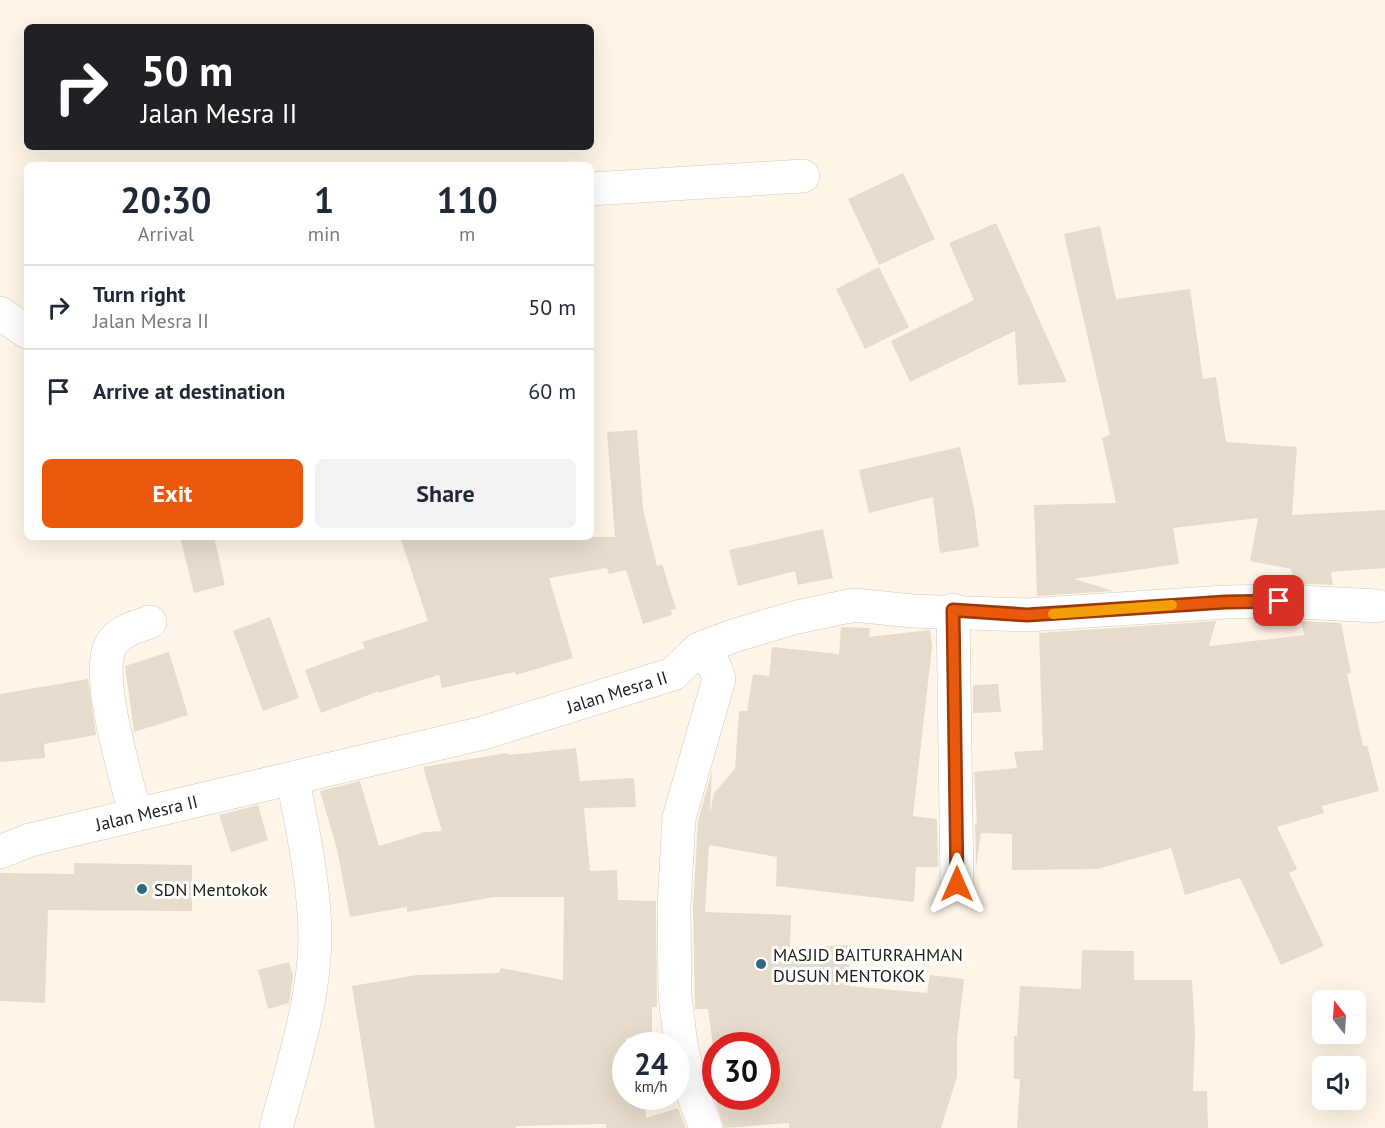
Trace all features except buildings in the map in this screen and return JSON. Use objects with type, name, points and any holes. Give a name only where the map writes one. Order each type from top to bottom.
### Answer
[{"type":"street","points":[[594,189],[803,176]]},
{"type":"street","points":[[0,313],[24,330]]},
{"type":"street","name":"Jalan Mesra II","points":[[0,852],[30,840],[135,814],[292,780],[483,733],[673,674],[699,649],[736,635],[797,617],[854,604],[912,611],[953,610],[1027,615],[1236,601],[1377,606]]},
{"type":"street","points":[[953,610],[957,884]]},
{"type":"street","points":[[135,814],[106,682],[109,648],[123,632],[150,622]]},
{"type":"street","points":[[699,649],[715,667],[719,679],[679,818],[674,906],[675,997],[684,1063],[706,1128]]},
{"type":"street","points":[[276,1128],[302,1028],[313,968],[315,941],[305,840],[292,780]]},
{"type":"slow traffic","points":[[1053,614],[1172,605]]},
{"type":"place","name":"SDN Mentokok","points":[[142,889]]},
{"type":"place","name":"MASJID BAITURRAHMAN DUSUN MENTOKOK","points":[[761,964]]},
{"type":"route","points":[[957,884],[953,610],[1027,615],[1065,614],[1226,602],[1279,601]]}]
